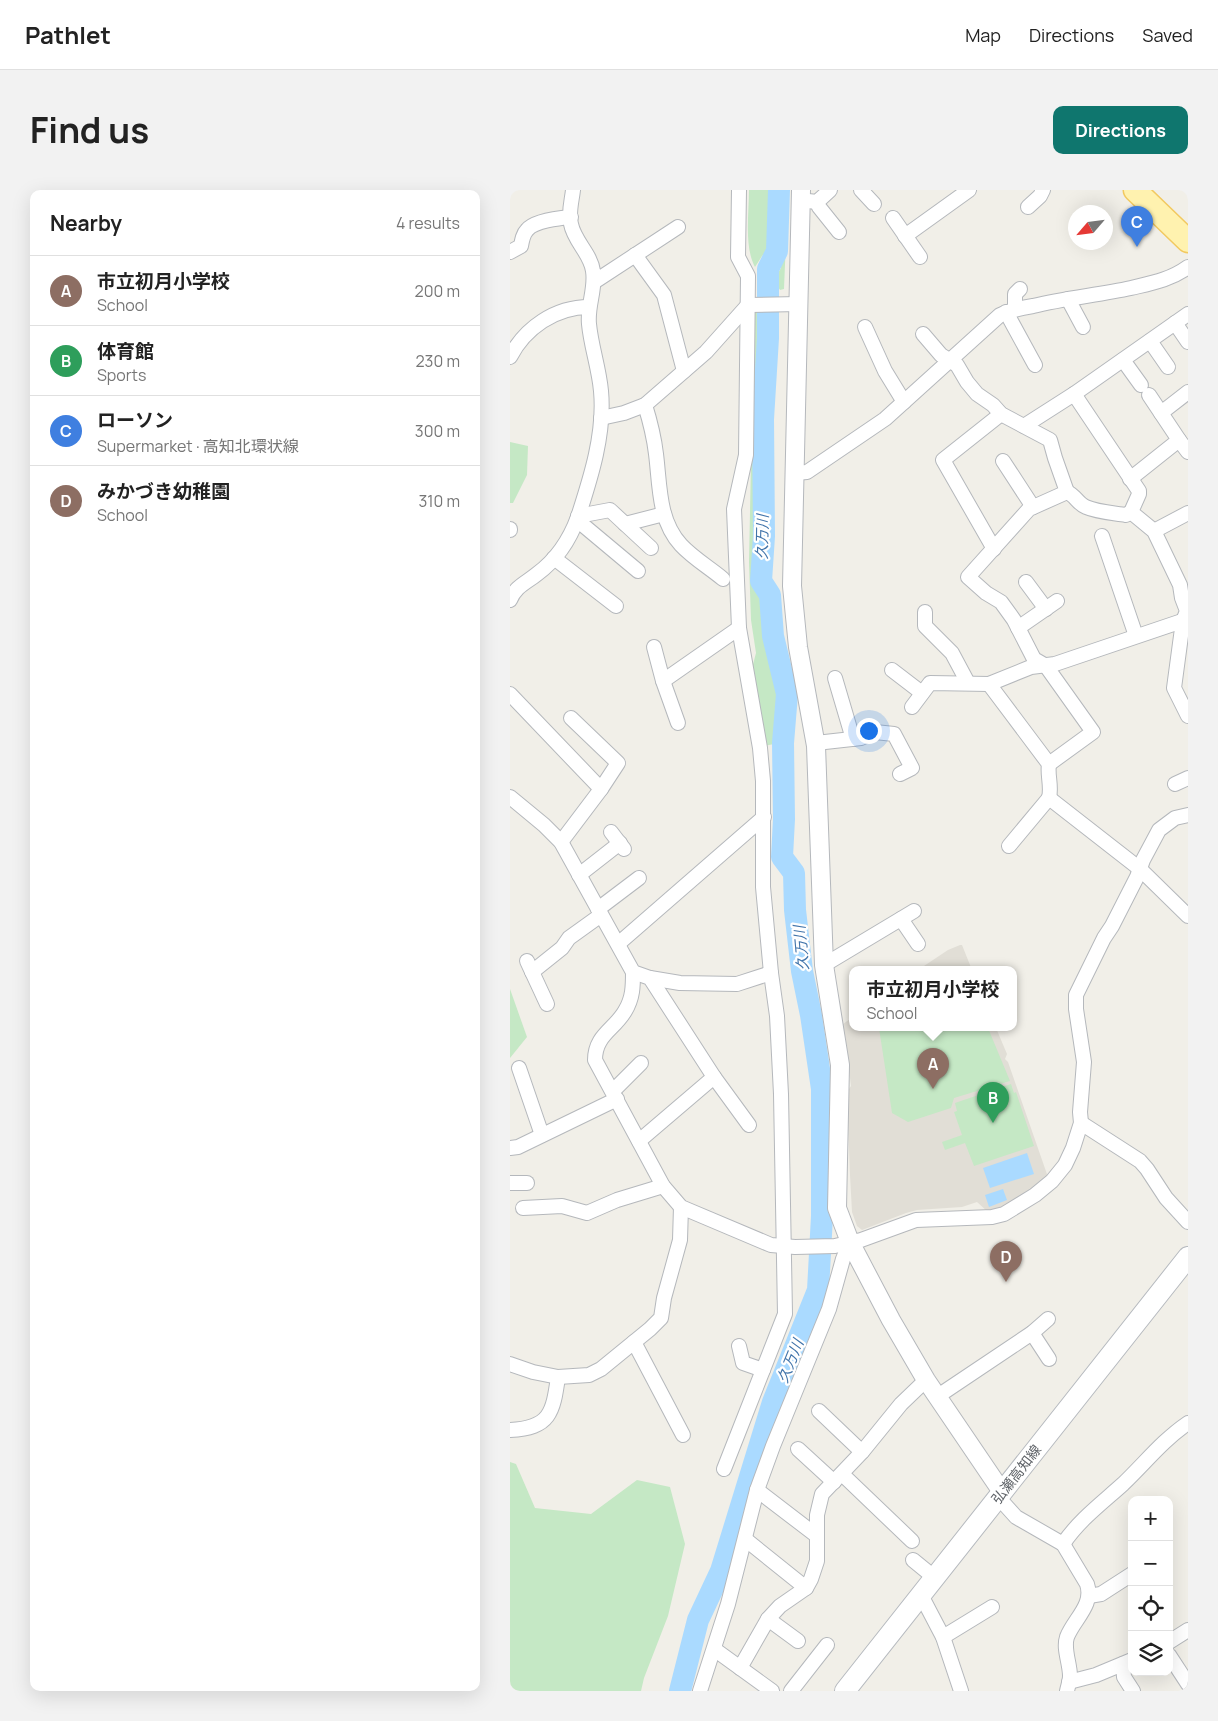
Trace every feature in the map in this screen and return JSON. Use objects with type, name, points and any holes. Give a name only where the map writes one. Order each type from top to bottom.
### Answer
[{"type":"main road","points":[[1135,190],[1188,241]]},
{"type":"main road","name":"弘瀬高知線","points":[[845,1691],[1188,1257]]},
{"type":"street","points":[[511,594],[554,558],[569,538],[578,518],[591,474],[601,418],[601,391],[588,323],[594,282],[591,263],[570,224],[574,190]]},
{"type":"street","points":[[724,1469],[785,1314],[789,1247],[777,1016],[763,887],[764,817],[760,748],[739,628],[734,509],[746,456],[751,305],[748,276],[738,257],[739,190]]},
{"type":"street","points":[[806,197],[830,190]]},
{"type":"street","points":[[861,190],[874,204]]},
{"type":"street","points":[[906,236],[969,190]]},
{"type":"street","points":[[1028,207],[1040,196],[1043,190]]},
{"type":"street","points":[[806,197],[819,207],[839,232]]},
{"type":"street","points":[[700,1691],[714,1649],[758,1490],[773,1446],[829,1310],[843,1259],[837,1208],[840,1066],[824,965],[816,743],[798,647],[792,586],[795,473],[794,304],[806,197]]},
{"type":"street","points":[[510,252],[521,246],[524,235],[530,227],[570,217]]},
{"type":"street","points":[[893,218],[920,257]]},
{"type":"street","points":[[594,282],[678,227]]},
{"type":"street","points":[[635,255],[664,295],[684,371]]},
{"type":"street","points":[[795,473],[807,472],[872,428],[904,402],[1000,315],[1010,310],[1160,282],[1188,267]]},
{"type":"street","points":[[1020,289],[1015,294],[1010,310],[1035,365]]},
{"type":"street","points":[[1068,299],[1083,327]]},
{"type":"street","points":[[601,418],[624,413],[645,404],[706,352],[751,305],[794,304]]},
{"type":"street","points":[[510,357],[526,333],[541,322],[565,311],[589,307]]},
{"type":"street","points":[[1024,426],[1074,394],[1188,314]]},
{"type":"street","points":[[1175,323],[1188,342]]},
{"type":"street","points":[[865,328],[885,371],[904,402]]},
{"type":"street","points":[[923,334],[941,355],[957,365],[977,394],[993,405],[1001,414],[1050,440],[1067,492]]},
{"type":"street","points":[[1150,341],[1168,366]]},
{"type":"street","points":[[1123,360],[1188,452]]},
{"type":"street","points":[[1162,413],[1188,392]]},
{"type":"street","points":[[1048,764],[1093,732],[1046,666],[1034,659],[1018,628],[1001,602],[986,593],[968,577],[1029,509],[1067,492],[1074,494],[1078,502],[1086,508],[1126,515],[1131,512],[1139,494],[1074,394]]},
{"type":"street","points":[[645,404],[656,453],[658,489],[666,522],[682,546],[723,579]]},
{"type":"street","points":[[994,549],[943,460],[1001,414]]},
{"type":"street","points":[[1130,479],[1179,440]]},
{"type":"street","points":[[1003,460],[1033,507]]},
{"type":"street","points":[[578,518],[610,510],[651,548]]},
{"type":"street","points":[[1131,512],[1154,531],[1180,585],[1187,611],[1181,674],[1174,688],[1188,716]]},
{"type":"street","points":[[1154,531],[1188,513]]},
{"type":"street","points":[[625,524],[664,514]]},
{"type":"street","points":[[578,518],[638,571]]},
{"type":"street","points":[[1102,536],[1136,636]]},
{"type":"street","points":[[554,558],[616,606]]},
{"type":"street","points":[[1018,628],[1051,605],[1026,582]]},
{"type":"street","points":[[925,612],[925,626],[952,653],[968,683]]},
{"type":"street","points":[[912,707],[930,683],[989,684],[1031,668],[1046,666],[1186,620]]},
{"type":"street","points":[[663,681],[739,628]]},
{"type":"street","points":[[654,648],[678,723]]},
{"type":"street","points":[[892,670],[922,693]]},
{"type":"street","points":[[835,678],[853,739]]},
{"type":"street","points":[[989,684],[1048,764],[1051,789],[1049,798],[1009,846]]},
{"type":"street","points":[[510,694],[601,789]]},
{"type":"street","points":[[561,842],[618,763],[571,718]]},
{"type":"street","points":[[816,743],[853,739],[875,732],[894,734],[912,768],[900,774]]},
{"type":"street","points":[[510,797],[561,842],[633,972],[632,994],[625,1012],[601,1039],[595,1049],[596,1060],[663,1186],[680,1206],[771,1245],[789,1247],[842,1244],[916,1220],[992,1217],[1011,1210],[1035,1195],[1060,1172],[1073,1148],[1081,1122],[1084,1062],[1076,1009],[1076,995],[1099,947],[1137,877],[1158,830],[1175,818],[1188,815]]},
{"type":"street","points":[[1049,798],[1140,869],[1188,916]]},
{"type":"street","points":[[618,944],[764,817]]},
{"type":"street","points":[[579,875],[618,841]]},
{"type":"street","points":[[547,1004],[530,966],[562,948],[569,938],[639,878]]},
{"type":"street","points":[[824,965],[914,911]]},
{"type":"street","points":[[901,919],[918,944]]},
{"type":"street","points":[[633,972],[650,978],[680,983],[737,984],[771,973]]},
{"type":"street","points":[[650,978],[714,1077],[749,1125]]},
{"type":"street","points":[[510,1148],[518,1147],[542,1135],[615,1095],[641,1063]]},
{"type":"street","points":[[519,1068],[542,1135]]},
{"type":"street","points":[[639,1141],[714,1077]]},
{"type":"street","points":[[1081,1122],[1140,1161],[1166,1198],[1188,1222]]},
{"type":"street","points":[[510,1183],[527,1183]]},
{"type":"street","points":[[523,1208],[562,1206],[587,1212],[617,1200],[663,1186]]},
{"type":"street","points":[[510,1364],[533,1372],[558,1377],[589,1375],[601,1369],[650,1329],[661,1318],[664,1298],[680,1240],[680,1206]]},
{"type":"street","points":[[842,1244],[1000,1495],[1016,1517],[1063,1544],[1087,1584],[1089,1596],[1066,1642],[1070,1675],[1068,1687]]},
{"type":"street","points":[[938,1396],[1032,1333],[1048,1319]]},
{"type":"street","points":[[1032,1333],[1049,1359]]},
{"type":"street","points":[[634,1342],[683,1436]]},
{"type":"street","points":[[739,1346],[743,1363],[763,1370]]},
{"type":"street","points":[[510,1430],[530,1428],[546,1419],[554,1406],[558,1377]]},
{"type":"street","points":[[740,1668],[768,1619],[780,1606],[806,1588],[812,1579],[817,1561],[816,1516],[822,1494],[862,1452],[901,1404],[926,1380]]},
{"type":"street","points":[[819,1412],[862,1452]]},
{"type":"street","points":[[1063,1544],[1077,1525],[1123,1484],[1163,1443],[1188,1423]]},
{"type":"street","points":[[798,1449],[838,1478],[912,1541]]},
{"type":"street","points":[[758,1490],[817,1536]]},
{"type":"street","points":[[745,1539],[806,1588]]},
{"type":"street","points":[[913,1560],[935,1578]]},
{"type":"street","points":[[1089,1596],[1101,1594],[1128,1577]]},
{"type":"street","points":[[921,1595],[943,1637],[961,1691]]},
{"type":"street","points":[[943,1637],[992,1607]]},
{"type":"street","points":[[768,1619],[798,1641]]},
{"type":"street","points":[[1173,1641],[1188,1630]]},
{"type":"street","points":[[791,1691],[827,1645]]},
{"type":"street","points":[[714,1649],[772,1691]]},
{"type":"street","points":[[1173,1652],[1188,1684]]},
{"type":"street","points":[[1068,1687],[1128,1662]]},
{"type":"street","points":[[1128,1662],[1124,1677],[1133,1691]]},
{"type":"shaded area","points":[[962,945],[970,966],[924,966],[948,950]]},
{"type":"shaded area","points":[[849,1020],[849,1031],[997,1031],[1007,1054],[1005,1059],[1008,1062],[1049,1180],[1002,1210],[988,1212],[977,1202],[962,1207],[917,1210],[862,1230],[857,1226],[852,1212],[847,1092],[851,1086],[843,1024]]},
{"type":"green space","points":[[749,190],[774,190],[773,246],[762,256],[755,267],[749,250],[748,240]]},
{"type":"green space","points":[[782,190],[788,190],[784,289],[780,290],[777,285],[777,275],[781,268]]},
{"type":"green space","points":[[754,312],[762,312],[761,327],[765,335],[761,358],[757,424],[759,433],[757,444],[759,479],[757,501],[757,591],[760,588],[765,596],[768,617],[766,635],[782,694],[781,726],[778,736],[774,744],[764,746],[751,672],[756,653],[751,620],[749,562]]},
{"type":"green space","points":[[510,442],[528,446],[527,475],[513,503],[510,503]]},
{"type":"green space","points":[[510,989],[527,1037],[510,1058]]},
{"type":"green space","points":[[879,1031],[989,1031],[1010,1081],[954,1098],[951,1108],[908,1122],[892,1113]]},
{"type":"green space","points":[[1011,1084],[1014,1093],[1016,1092],[1034,1146],[974,1166],[965,1143],[945,1150],[942,1142],[962,1135],[954,1112],[957,1111],[955,1103]]},
{"type":"green space","points":[[510,1462],[516,1464],[535,1508],[591,1514],[637,1480],[670,1487],[685,1544],[668,1616],[644,1678],[641,1691],[510,1691]]},
{"type":"water","points":[[1027,1153],[1034,1174],[990,1188],[983,1168]]},
{"type":"water","points":[[1003,1189],[1007,1200],[989,1207],[985,1195]]},
{"type":"waterway","name":"久万川","points":[[680,1691],[698,1620],[721,1571],[773,1402],[818,1290],[822,1216],[822,1089],[811,1015],[802,971],[795,910],[794,873],[782,857],[784,819],[783,743],[787,694],[773,636],[770,595],[761,581],[764,536],[763,419],[768,338],[768,269],[777,251],[779,190]]},
{"type":"place","name":"ローソン","points":[[1137,247]]},
{"type":"place","name":"市立初月小学校","points":[[933,1089]]},
{"type":"place","name":"体育館","points":[[993,1123]]},
{"type":"place","name":"みかづき幼稚園","points":[[1006,1282]]}]
